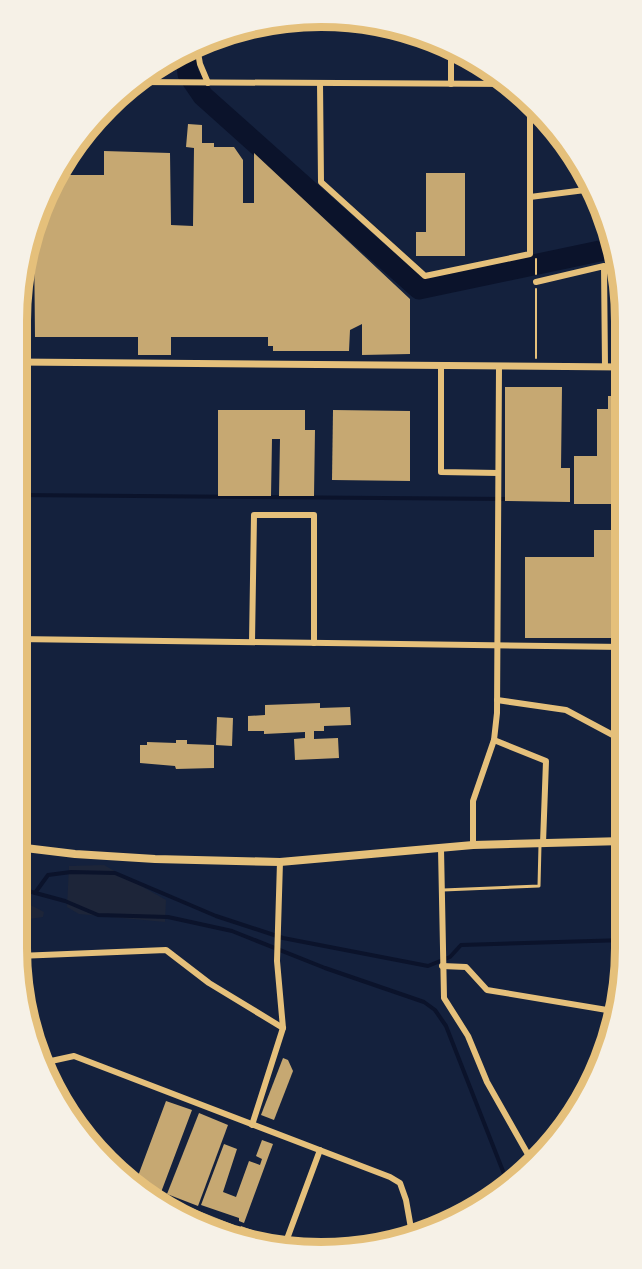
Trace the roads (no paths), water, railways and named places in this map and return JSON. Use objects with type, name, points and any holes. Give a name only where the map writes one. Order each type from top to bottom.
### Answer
[{"type":"main road","points":[[27,848],[132,858],[280,862],[473,845],[615,842]]},
{"type":"street","points":[[198,54],[208,82]]},
{"type":"street","points":[[451,57],[451,84]]},
{"type":"street","points":[[151,82],[494,84]]},
{"type":"street","points":[[320,83],[321,182],[425,276],[530,254],[530,114]]},
{"type":"street","points":[[530,197],[585,190]]},
{"type":"street","points":[[536,282],[604,266],[605,367]]},
{"type":"street","points":[[27,362],[615,367]]},
{"type":"street","points":[[441,366],[441,472],[498,472]]},
{"type":"street","points":[[473,845],[473,801],[494,740],[497,700],[499,367]]},
{"type":"street","points":[[252,642],[254,515],[314,515],[314,643]]},
{"type":"street","points":[[27,639],[615,647]]},
{"type":"street","points":[[497,700],[566,710],[615,736]]},
{"type":"street","points":[[494,740],[546,761],[541,843]]},
{"type":"street","points":[[441,849],[444,998],[468,1036],[487,1082],[529,1156]]},
{"type":"street","points":[[252,1125],[283,1028],[277,961],[280,862]]},
{"type":"street","points":[[27,956],[166,950],[209,983],[283,1028]]},
{"type":"street","points":[[442,966],[466,968],[487,990],[608,1010]]},
{"type":"street","points":[[49,1061],[74,1056],[400,1183],[411,1228]]},
{"type":"street","points":[[287,1239],[320,1150]]},
{"type":"lane","points":[[441,890],[539,886],[541,843]]},
{"type":"waterway","points":[[187,59],[188,74],[203,96],[419,289],[606,250]]},
{"type":"waterway","points":[[27,495],[508,499]]},
{"type":"waterway","points":[[35,893],[48,875],[71,872],[115,873],[216,916],[283,938],[428,966],[450,957],[461,945],[615,940]]},
{"type":"waterway","points":[[27,891],[65,901],[98,915],[168,917],[232,931],[325,968],[424,1002],[435,1010],[446,1026],[505,1177]]}]
